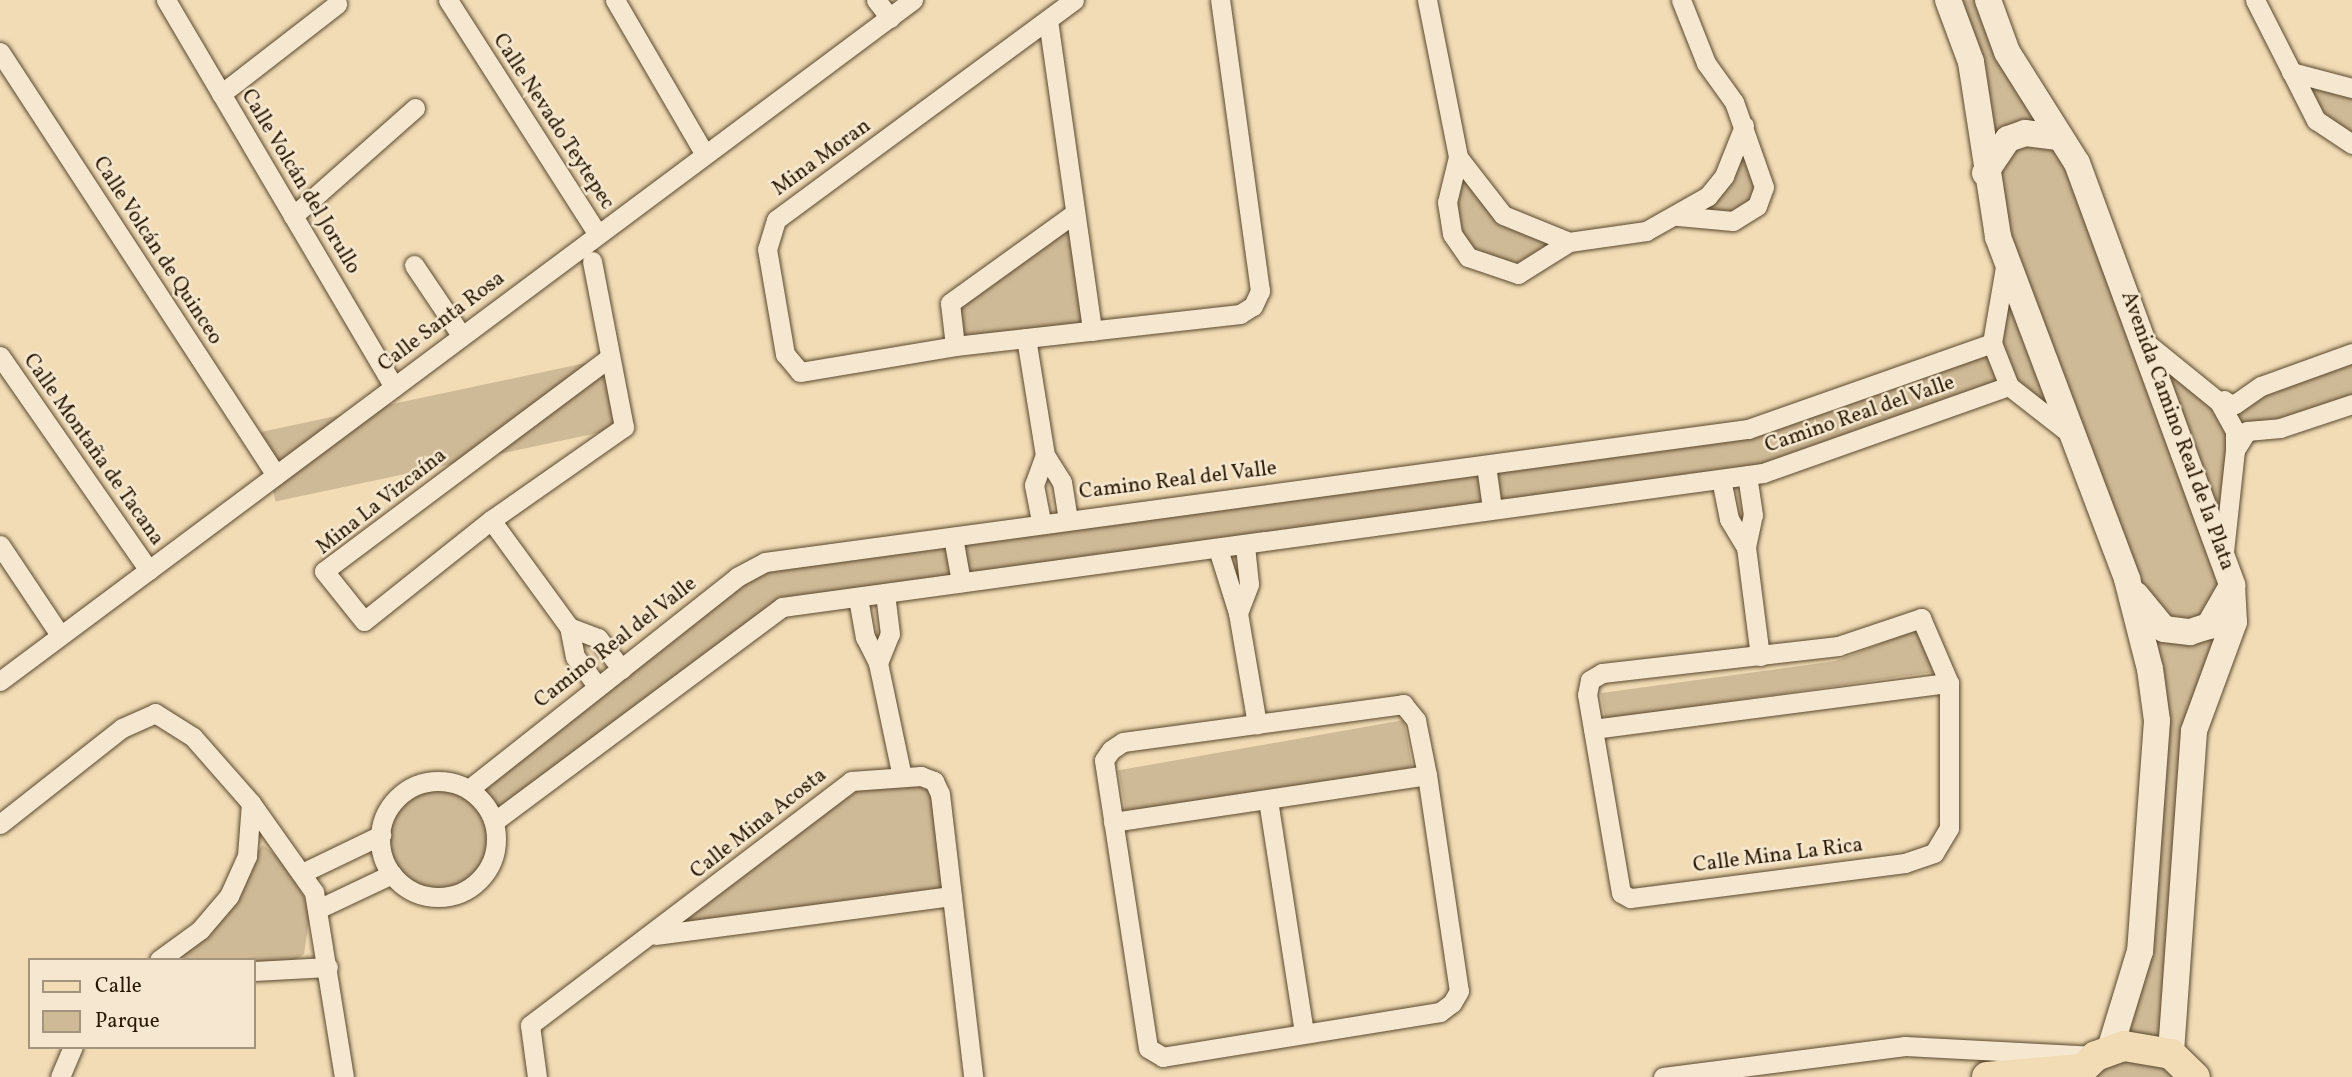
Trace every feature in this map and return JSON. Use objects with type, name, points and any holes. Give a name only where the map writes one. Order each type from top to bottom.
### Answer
[{"type":"main road","points":[[1948,0],[1971,62],[1985,173],[2006,261],[2069,433],[2127,579],[2157,721],[2140,951],[2090,1063]]},
{"type":"main road","name":"Avenida Camino Real de la Plata","points":[[1988,0],[2007,52],[2057,137],[2077,163],[2224,551],[2232,585],[2234,622],[2194,731],[2171,1054]]},
{"type":"main road","points":[[1985,173],[2008,139],[2025,133],[2057,137]]},
{"type":"main road","points":[[2127,579],[2164,629],[2190,632],[2209,626],[2232,585]]},
{"type":"main road","points":[[1987,1077],[2090,1063],[2149,1046],[2171,1054],[2195,1077]]},
{"type":"street","name":"Calle Volcán del Jorullo","points":[[166,0],[394,387]]},
{"type":"street","name":"Calle Nevado Teytepec","points":[[448,0],[597,233]]},
{"type":"street","points":[[615,0],[704,153]]},
{"type":"street","points":[[876,0],[890,18]]},
{"type":"street","name":"Calle Santa Rosa","points":[[0,681],[704,153],[913,0]]},
{"type":"street","name":"Mina Moran","points":[[1074,0],[776,220],[769,233],[785,354],[800,372],[955,346],[1240,314],[1260,291],[1220,0]]},
{"type":"street","points":[[1427,0],[1458,157],[1447,202],[1452,234],[1468,257],[1518,274],[1569,242],[1646,231],[1678,216],[1724,176],[1744,126]]},
{"type":"street","points":[[1678,216],[1733,221],[1757,206],[1764,187],[1744,126],[1706,63],[1681,0]]},
{"type":"street","points":[[2255,0],[2316,120],[2352,144]]},
{"type":"street","points":[[221,94],[337,4]]},
{"type":"street","points":[[1048,20],[1092,331]]},
{"type":"street","name":"Calle Volcán de Quinceo","points":[[0,52],[276,475]]},
{"type":"street","points":[[2291,72],[2352,88]]},
{"type":"street","points":[[293,216],[415,108]]},
{"type":"street","points":[[1458,157],[1503,215],[1569,242]]},
{"type":"street","points":[[955,346],[950,303],[1075,213]]},
{"type":"street","name":"Mina La Vizcaína","points":[[592,261],[624,427],[491,520],[365,621],[324,571],[609,358]]},
{"type":"street","points":[[2006,261],[1988,344],[2005,388],[2069,433]]},
{"type":"street","points":[[414,265],[461,335]]},
{"type":"street","points":[[1026,338],[1045,455],[1062,482],[1068,518]]},
{"type":"street","points":[[2144,341],[2219,402],[2235,432],[2224,551]]},
{"type":"street","name":"Camino Real del Valle","points":[[469,789],[621,669],[765,562],[953,537],[1041,521],[1748,429],[1988,344]]},
{"type":"street","points":[[2219,402],[2352,353]]},
{"type":"street","name":"Calle Montaña de Tacana","points":[[0,356],[149,570]]},
{"type":"street","name":"Camino Real del Valle","points":[[495,821],[760,619],[782,607],[1219,550],[1492,508],[1747,475],[1794,465],[2005,388]]},
{"type":"street","points":[[2235,450],[2280,428],[2352,404]]},
{"type":"street","points":[[1041,521],[1034,485],[1045,455]]},
{"type":"street","points":[[1486,465],[1492,508]]},
{"type":"street","points":[[1747,475],[1753,515],[1746,547],[1760,656]]},
{"type":"street","points":[[1721,479],[1729,519],[1746,547]]},
{"type":"street","points":[[491,520],[569,627],[575,657],[598,687]]},
{"type":"street","points":[[953,537],[961,582]]},
{"type":"street","points":[[0,545],[60,635]]},
{"type":"street","points":[[1238,613],[1249,584],[1245,546]]},
{"type":"street","points":[[1219,550],[1238,613],[1257,724]]},
{"type":"street","points":[[878,663],[890,635],[885,595]]},
{"type":"street","points":[[858,598],[865,637],[878,663],[902,776]]},
{"type":"street","name":"Calle Mina La Rica","points":[[1921,618],[1949,683],[1949,828],[1934,853],[1905,863],[1630,898],[1615,884],[1587,695],[1590,680],[1602,673],[1838,646],[1921,618]]},
{"type":"street","points":[[569,627],[598,638],[621,669]]},
{"type":"street","points":[[1593,730],[1949,683]]},
{"type":"street","points":[[1403,704],[1416,720],[1427,775],[1459,990],[1440,1012],[1163,1057],[1148,1048],[1104,760],[1111,750],[1123,742],[1403,704]]},
{"type":"street","points":[[0,824],[122,728],[155,713],[193,737],[251,803],[302,873],[317,909],[344,1077]]},
{"type":"street","points":[[1113,822],[1427,775]]},
{"type":"street","name":"Calle Mina Acosta","points":[[537,1077],[530,1025],[654,935],[851,780],[902,776],[934,781],[940,794],[973,1077]]},
{"type":"street","points":[[444,781],[469,789],[495,821],[491,864],[468,889],[435,897],[392,874],[381,835],[390,805],[418,784],[444,781]]},
{"type":"street","points":[[1268,800],[1304,1033]]},
{"type":"street","points":[[162,958],[200,930],[229,896],[247,856],[251,803]]},
{"type":"street","points":[[302,873],[381,835]]},
{"type":"street","points":[[317,909],[392,874]]},
{"type":"street","name":"Calle Mina Acosta","points":[[654,935],[951,896]]},
{"type":"street","points":[[256,971],[328,967]]},
{"type":"street","points":[[1663,1077],[1905,1046],[2090,1063]]},
{"type":"street","points":[[61,1077],[72,1049]]},
{"type":"green space","points":[[1948,0],[1988,0],[2057,137],[2144,341],[2219,402],[2352,353],[2352,404],[2235,450],[2228,585],[2194,731],[2171,1054],[2195,1077],[2074,1077],[2127,1006],[2157,721],[2069,433],[2009,386],[1794,465],[803,603],[495,820],[491,864],[468,889],[435,897],[392,874],[380,839],[382,821],[402,792],[435,780],[470,789],[765,562],[1748,429],[1992,343],[2006,261]]},
{"type":"green space","points":[[2291,72],[2352,88],[2352,144],[2345,143]]},
{"type":"green space","points":[[1744,126],[1760,165],[1747,214],[1678,216],[1708,196]]},
{"type":"green space","points":[[1458,157],[1503,215],[1552,239],[1542,263],[1490,268],[1452,234]]},
{"type":"green space","points":[[1075,213],[1092,331],[955,346],[950,303]]},
{"type":"green space","points":[[609,358],[624,427],[276,501],[261,432]]},
{"type":"green space","points":[[1918,629],[1933,672],[1605,719],[1601,693],[1836,661]]},
{"type":"green space","points":[[1404,720],[1412,767],[1127,818],[1118,770]]},
{"type":"green space","points":[[851,781],[934,781],[951,896],[654,935]]},
{"type":"green space","points":[[263,845],[282,860],[302,891],[310,915],[304,954],[284,968],[256,968],[256,958],[165,958]]}]
